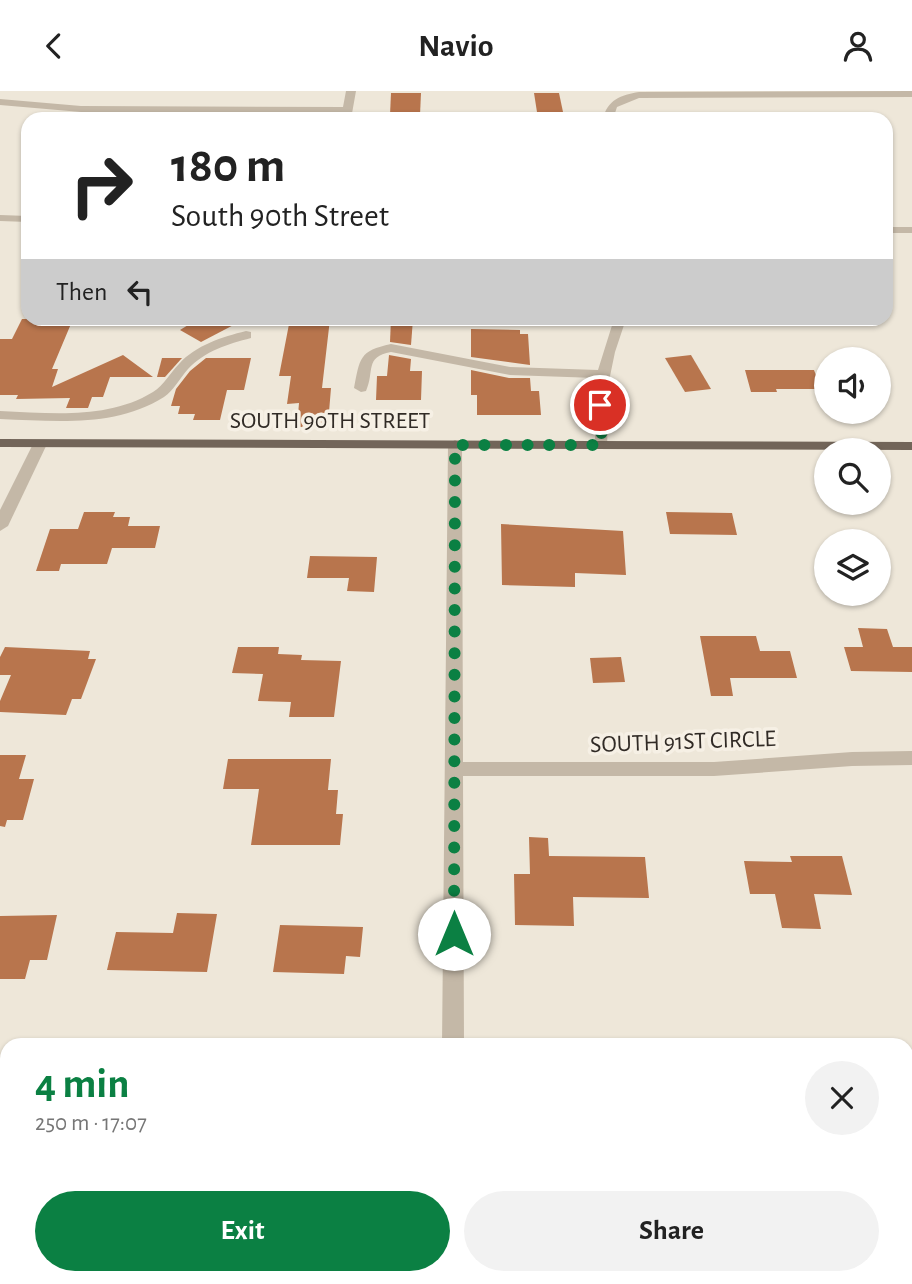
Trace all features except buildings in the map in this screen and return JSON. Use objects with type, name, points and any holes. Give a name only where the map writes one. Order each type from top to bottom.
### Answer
[{"type":"main road","name":"SOUTH 90TH STREET","points":[[0,443],[912,446]]},
{"type":"street","points":[[347,112],[351,91]]},
{"type":"street","points":[[609,112],[610,108],[622,99],[650,95],[912,94]]},
{"type":"street","points":[[0,102],[81,109],[214,112]]},
{"type":"street","points":[[0,218],[21,219]]},
{"type":"street","points":[[893,230],[912,230]]},
{"type":"street","points":[[602,445],[601,378],[618,326]]},
{"type":"street","points":[[0,415],[89,416],[132,408],[167,387],[177,374],[205,349],[246,335]]},
{"type":"street","points":[[361,389],[366,359],[383,349],[398,349],[545,378],[601,378]]},
{"type":"street","points":[[0,526],[40,444]]},
{"type":"street","points":[[453,1038],[455,445]]},
{"type":"street","name":"SOUTH 91ST CIRCLE","points":[[454,769],[714,769],[852,759],[912,758]]},
{"type":"route","points":[[454,934],[455,445],[602,445],[600,405]]}]
